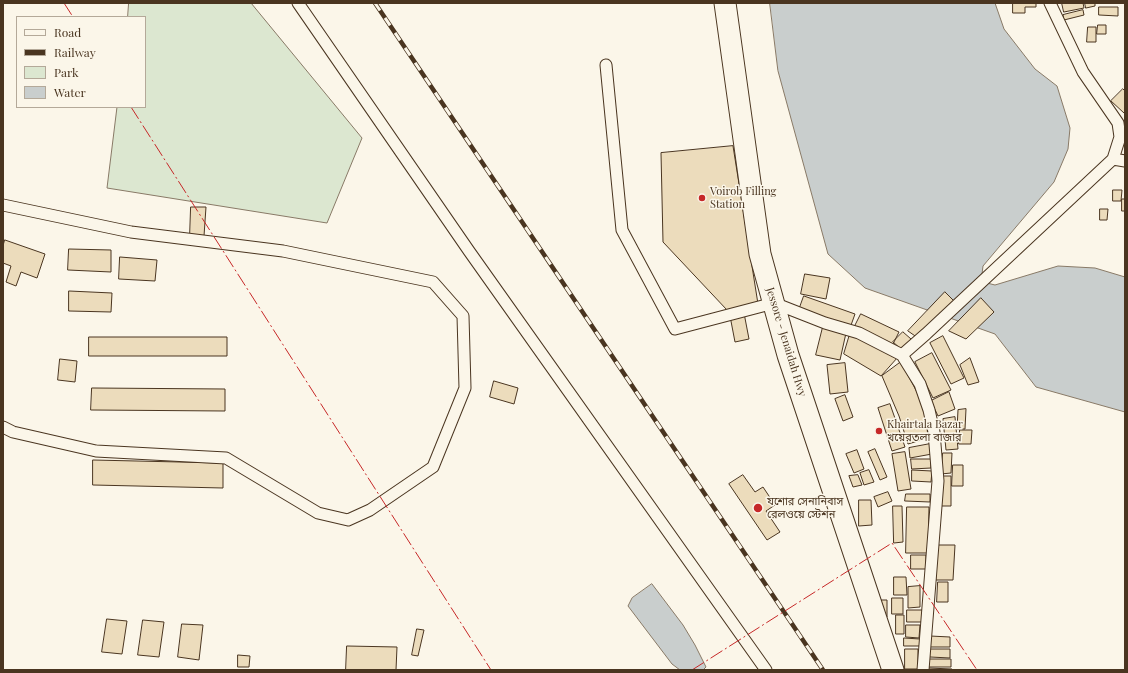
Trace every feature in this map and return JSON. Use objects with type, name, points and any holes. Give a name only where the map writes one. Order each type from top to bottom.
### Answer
[{"type":"highway","name":"Jessore - Jenaidah Hwy","points":[[725,3],[760,254],[788,355],[893,670]]},
{"type":"street","points":[[298,3],[469,251],[766,670]]},
{"type":"street","points":[[902,355],[1114,159],[1120,137],[1118,123],[1083,72],[1050,3]]},
{"type":"street","points":[[606,65],[622,230],[675,329],[774,304],[825,323],[859,333],[902,355],[920,384],[929,410],[934,432],[938,481],[923,670]]},
{"type":"street","points":[[1114,159],[1125,161]]},
{"type":"street","points":[[3,205],[131,232],[283,251],[433,282],[463,316],[465,388],[433,467],[370,510],[348,520],[318,513],[226,458],[96,451],[13,432],[3,427]]},
{"type":"green space","points":[[129,3],[251,3],[362,138],[327,223],[107,188],[117,108],[146,108],[146,16],[128,16]]},
{"type":"water","points":[[770,3],[995,3],[1004,29],[1035,69],[1057,86],[1070,128],[1068,149],[1054,182],[983,266],[982,274],[987,283],[995,285],[1058,266],[1095,268],[1125,277],[1125,412],[1036,387],[995,334],[865,288],[828,254],[778,71]]},
{"type":"water","points":[[652,584],[683,625],[695,645],[706,667],[703,670],[680,670],[672,664],[628,606],[632,598]]},
{"type":"building","points":[[1013,3],[1036,3],[1036,7],[1025,7],[1025,13],[1013,13]]},
{"type":"building","points":[[1062,3],[1083,3],[1084,8],[1064,12]]},
{"type":"building","points":[[1085,3],[1095,3],[1095,6],[1086,8]]},
{"type":"building","points":[[1099,7],[1118,7],[1118,16],[1099,15]]},
{"type":"building","points":[[1083,10],[1084,15],[1064,20],[1063,15]]},
{"type":"building","points":[[1098,25],[1106,25],[1106,34],[1097,34]]},
{"type":"building","points":[[1088,27],[1096,27],[1096,42],[1087,42]]},
{"type":"building","points":[[1123,89],[1125,91],[1124,113],[1111,101]]},
{"type":"building","name":"Voirob Filling Station","points":[[733,146],[758,304],[727,310],[663,242],[661,153]]},
{"type":"building","points":[[1113,190],[1122,190],[1121,201],[1113,201]]},
{"type":"building","points":[[1122,199],[1125,199],[1125,211],[1122,211]]},
{"type":"building","points":[[191,207],[206,207],[204,236],[190,236]]},
{"type":"building","points":[[1100,209],[1108,209],[1107,220],[1100,220]]},
{"type":"building","points":[[5,240],[45,254],[37,278],[21,272],[16,286],[6,282],[11,266],[3,263],[3,246]]},
{"type":"building","points":[[69,249],[111,250],[111,272],[68,270]]},
{"type":"building","points":[[120,257],[157,260],[155,281],[119,279]]},
{"type":"building","points":[[805,274],[830,278],[826,299],[801,294]]},
{"type":"building","points":[[69,291],[112,293],[111,312],[69,311]]},
{"type":"building","points":[[945,292],[956,303],[918,338],[908,331]]},
{"type":"building","points":[[804,296],[855,314],[850,328],[799,310]]},
{"type":"building","points":[[981,298],[994,312],[966,339],[949,331]]},
{"type":"building","points":[[744,313],[749,339],[735,342],[730,316]]},
{"type":"building","points":[[861,314],[899,332],[893,344],[855,326]]},
{"type":"building","points":[[823,327],[846,333],[840,360],[816,355]]},
{"type":"building","points":[[903,332],[911,339],[901,349],[893,342]]},
{"type":"building","points":[[850,334],[898,357],[881,376],[844,354]]},
{"type":"building","points":[[943,336],[964,378],[951,384],[930,343]]},
{"type":"building","points":[[89,337],[227,337],[227,356],[89,356]]},
{"type":"building","points":[[932,353],[951,390],[933,398],[915,362]]},
{"type":"building","points":[[970,358],[979,382],[968,385],[960,365]]},
{"type":"building","points":[[60,359],[77,361],[75,382],[58,380]]},
{"type":"building","points":[[901,362],[919,396],[926,416],[928,438],[908,444],[899,416],[882,376]]},
{"type":"building","points":[[845,363],[848,392],[830,394],[827,365]]},
{"type":"building","points":[[494,381],[518,388],[514,404],[490,397]]},
{"type":"building","points":[[92,388],[225,389],[225,411],[91,410]]},
{"type":"building","points":[[949,392],[955,409],[938,416],[931,401]]},
{"type":"building","points":[[845,395],[853,417],[843,421],[835,399]]},
{"type":"building","points":[[890,404],[905,447],[892,451],[878,408]]},
{"type":"building","points":[[966,409],[965,429],[957,429],[958,410]]},
{"type":"building","points":[[955,417],[958,449],[946,450],[943,419]]},
{"type":"building","points":[[960,430],[972,430],[971,444],[959,444]]},
{"type":"building","points":[[930,444],[932,454],[910,458],[909,448]]},
{"type":"building","points":[[875,449],[887,477],[880,480],[868,452]]},
{"type":"building","points":[[857,450],[864,469],[854,473],[846,454]]},
{"type":"building","points":[[905,452],[911,489],[898,491],[892,454]]},
{"type":"building","points":[[943,453],[952,453],[951,473],[941,474]]},
{"type":"building","points":[[911,459],[931,459],[931,468],[912,469]]},
{"type":"building","points":[[93,460],[223,463],[223,488],[93,485]]},
{"type":"building","points":[[953,465],[963,465],[963,486],[952,486]]},
{"type":"building","points":[[869,470],[874,482],[864,485],[860,473]]},
{"type":"building","points":[[912,470],[932,471],[931,482],[912,481]]},
{"type":"building","name":"যশোর সেনানিবাস রেলওয়ে স্টেশন","points":[[743,475],[755,492],[763,487],[775,505],[766,511],[780,532],[767,540],[729,484]]},
{"type":"building","points":[[858,475],[862,485],[853,487],[849,476]]},
{"type":"building","points":[[940,476],[951,476],[951,506],[940,506]]},
{"type":"building","points":[[888,492],[892,501],[878,507],[874,497]]},
{"type":"building","points":[[906,494],[930,494],[930,502],[905,501]]},
{"type":"building","points":[[859,500],[871,500],[872,525],[859,526]]},
{"type":"building","points":[[893,506],[902,506],[903,542],[894,543]]},
{"type":"building","points":[[907,507],[929,507],[928,553],[906,553]]},
{"type":"building","points":[[937,545],[955,545],[953,580],[936,580]]},
{"type":"building","points":[[911,555],[926,555],[926,569],[911,569]]},
{"type":"building","points":[[894,577],[906,577],[907,595],[894,595]]},
{"type":"building","points":[[938,582],[948,582],[948,602],[937,602]]},
{"type":"building","points":[[920,586],[920,607],[908,608],[908,587]]},
{"type":"building","points":[[892,598],[903,598],[903,614],[892,614]]},
{"type":"building","points":[[879,600],[887,600],[887,617],[879,617]]},
{"type":"building","points":[[907,610],[923,610],[923,622],[907,622]]},
{"type":"building","points":[[896,615],[904,615],[904,634],[896,634]]},
{"type":"building","points":[[107,619],[127,621],[122,654],[102,652]]},
{"type":"building","points":[[143,620],[164,622],[159,657],[138,655]]},
{"type":"building","points":[[182,624],[203,625],[199,660],[178,657]]},
{"type":"building","points":[[906,625],[920,625],[919,638],[906,637]]},
{"type":"building","points":[[417,629],[424,630],[418,656],[412,655]]},
{"type":"building","points":[[930,636],[950,637],[950,647],[930,647]]},
{"type":"building","points":[[904,638],[920,639],[920,646],[904,646]]},
{"type":"building","points":[[347,646],[397,647],[396,670],[346,670]]},
{"type":"building","points":[[905,649],[918,649],[918,669],[905,669]]},
{"type":"building","points":[[930,649],[950,649],[950,658],[930,657]]},
{"type":"building","points":[[238,655],[250,656],[249,667],[238,667]]},
{"type":"building","points":[[928,659],[951,659],[951,667],[928,667]]},
{"type":"building","points":[[928,668],[952,669],[928,670]]},
{"type":"railway","points":[[375,3],[823,670]]},
{"type":"power","points":[[64,3],[72,16]]},
{"type":"power","points":[[132,108],[491,670]]},
{"type":"power","points":[[692,670],[892,543],[977,670]]},
{"type":"place","name":"Voirob Filling Station","points":[[702,198]]},
{"type":"place","name":"Khairtala Bazar খয়েরতলা বাজার","points":[[879,431]]},
{"type":"place","name":"যশোর সেনানিবাস রেলওয়ে স্টেশন","points":[[758,508]]}]
